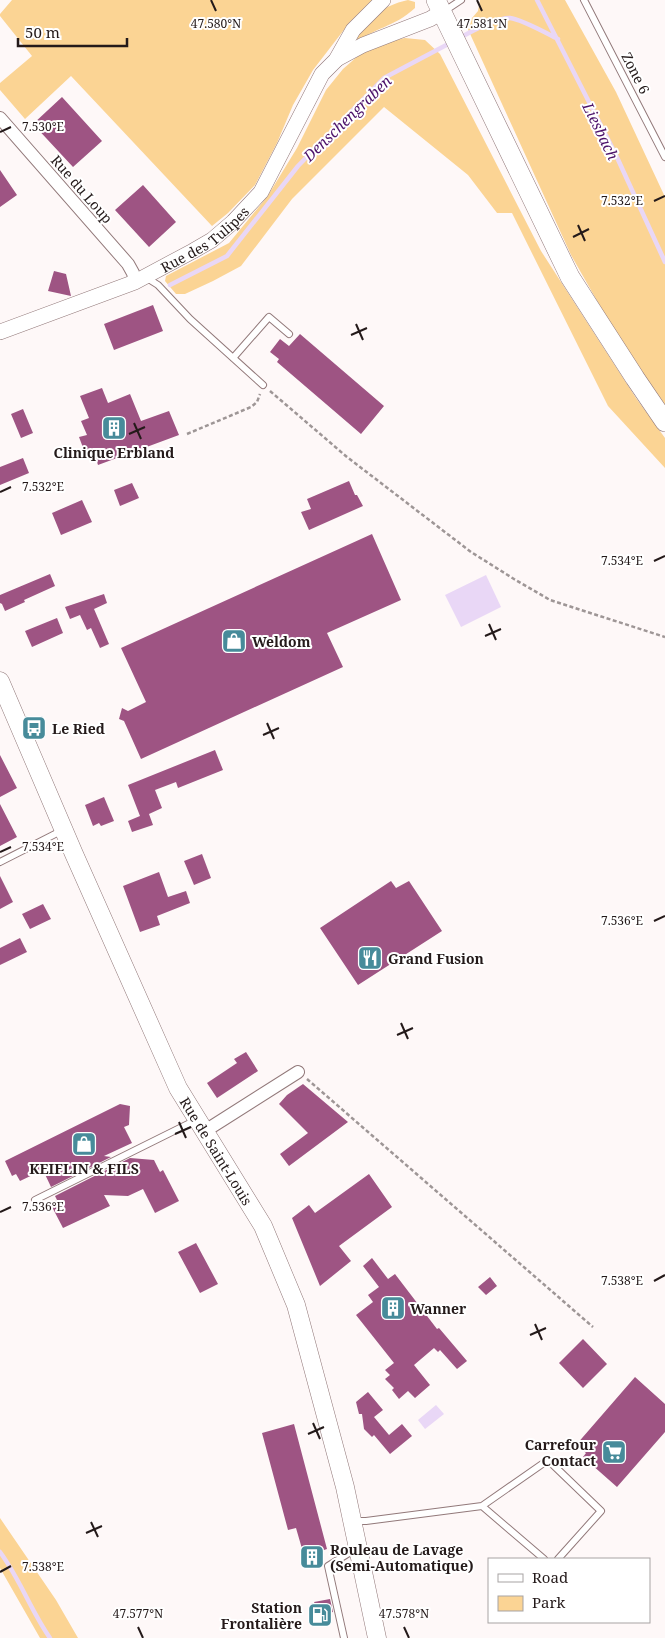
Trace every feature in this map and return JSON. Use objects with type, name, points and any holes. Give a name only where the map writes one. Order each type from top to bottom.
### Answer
[{"type":"main road","points":[[442,13],[570,277],[665,422]]},
{"type":"main road","name":"Rue de Saint-Louis","points":[[0,680],[178,1088],[264,1226],[296,1305],[353,1521],[377,1638]]},
{"type":"street","name":"Rue des Tulipes","points":[[0,332],[140,279],[212,240],[234,222],[261,192],[322,74],[336,60],[353,30],[383,0]]},
{"type":"street","name":"Rue des Tulipes","points":[[336,60],[363,45],[442,13]]},
{"type":"street","name":"Rue du Loup","points":[[0,118],[140,279]]},
{"type":"street","points":[[201,1125],[298,1072]]},
{"type":"lane","points":[[442,13],[460,0]]},
{"type":"lane","name":"Zone 6","points":[[584,0],[665,157]]},
{"type":"lane","points":[[140,279],[158,285],[190,319],[263,385]]},
{"type":"lane","points":[[233,358],[269,317],[289,334]]},
{"type":"lane","points":[[0,862],[64,830]]},
{"type":"lane","points":[[35,1200],[201,1125]]},
{"type":"lane","points":[[353,1521],[366,1521],[482,1506],[548,1460],[601,1511],[559,1558]]},
{"type":"lane","points":[[482,1506],[543,1558]]},
{"type":"lane","points":[[344,1638],[328,1566],[358,1547]]},
{"type":"path","points":[[187,434],[251,407],[257,402],[263,385],[347,457],[471,552],[514,579],[550,600],[665,637]]},
{"type":"path","points":[[298,1072],[593,1327]]},
{"type":"green space","points":[[12,0],[373,0],[350,22],[313,70],[293,105],[277,143],[255,185],[228,213],[212,226],[71,76],[25,119],[0,90],[0,83],[32,56],[0,16]]},
{"type":"green space","points":[[408,0],[415,2],[415,8],[392,24],[369,34],[354,44],[364,27],[375,15],[390,6]]},
{"type":"green space","points":[[480,0],[565,0],[616,92],[665,197],[665,405],[625,350],[571,255],[466,25],[478,11]]},
{"type":"green space","points":[[405,38],[425,40],[440,54],[541,251],[636,398],[665,438],[665,468],[608,406],[512,213],[497,213],[468,175],[384,107],[292,199],[241,266],[185,294],[176,294],[165,281],[166,276],[229,243],[267,197],[297,148],[326,90],[343,69],[359,55],[383,43]]},
{"type":"green space","points":[[0,1518],[56,1600],[78,1638],[40,1638],[0,1568]]},
{"type":"shaded area","points":[[486,575],[501,607],[461,627],[445,595]]},
{"type":"shaded area","points":[[436,1405],[444,1414],[425,1429],[418,1420]]},
{"type":"building","points":[[62,97],[102,141],[73,167],[33,124]]},
{"type":"building","points":[[0,170],[17,195],[0,207]]},
{"type":"building","points":[[143,185],[176,222],[149,247],[115,210]]},
{"type":"building","points":[[54,271],[66,274],[71,296],[48,291]]},
{"type":"building","points":[[153,305],[163,331],[114,350],[104,324]]},
{"type":"building","points":[[300,334],[384,406],[361,434],[277,362],[279,359],[270,352],[280,339],[289,346]]},
{"type":"building","name":"Clinique Erbland","points":[[102,388],[108,403],[130,394],[141,421],[169,411],[179,435],[98,465],[93,450],[85,453],[79,437],[87,435],[81,421],[89,418],[80,396]]},
{"type":"building","points":[[23,409],[33,433],[21,438],[11,414]]},
{"type":"building","points":[[23,458],[29,473],[0,485],[0,467]]},
{"type":"building","points":[[349,481],[355,495],[357,495],[363,506],[309,530],[301,512],[311,509],[307,499]]},
{"type":"building","points":[[132,483],[139,498],[120,506],[114,490]]},
{"type":"building","points":[[82,500],[92,522],[61,535],[52,513]]},
{"type":"building","name":"Weldom","points":[[372,534],[401,600],[327,633],[343,667],[141,759],[124,721],[119,719],[122,708],[128,711],[146,702],[121,648]]},
{"type":"building","points":[[50,574],[55,586],[5,611],[0,603],[0,595]]},
{"type":"building","points":[[104,594],[107,603],[94,609],[109,644],[100,648],[91,628],[87,630],[80,615],[70,619],[65,607]]},
{"type":"building","points":[[57,618],[63,633],[32,647],[25,631]]},
{"type":"building","points":[[215,750],[223,770],[178,788],[176,782],[155,790],[162,808],[149,814],[153,825],[132,832],[128,821],[140,816],[128,785]]},
{"type":"building","points":[[0,755],[17,788],[0,797]]},
{"type":"building","points":[[104,797],[114,821],[101,826],[99,823],[93,826],[85,805]]},
{"type":"building","points":[[0,804],[17,837],[0,846]]},
{"type":"building","points":[[202,854],[211,878],[194,885],[184,861]]},
{"type":"building","points":[[159,872],[168,897],[186,891],[190,903],[157,916],[160,925],[140,932],[123,886]]},
{"type":"building","points":[[0,876],[13,902],[0,909]]},
{"type":"building","name":"Grand Fusion","points":[[391,881],[396,888],[409,881],[442,931],[358,985],[320,928]]},
{"type":"building","points":[[43,904],[51,919],[30,929],[22,914]]},
{"type":"building","points":[[20,938],[27,952],[0,965],[0,948]]},
{"type":"building","points":[[246,1052],[258,1071],[217,1098],[207,1083],[237,1063],[234,1059]]},
{"type":"building","points":[[303,1084],[348,1122],[289,1166],[280,1154],[308,1133],[279,1104],[287,1095]]},
{"type":"building","name":"KEIFLIN & FILS","points":[[120,1104],[130,1106],[129,1125],[124,1127],[132,1143],[104,1156],[111,1157],[51,1187],[43,1170],[20,1181],[16,1174],[12,1176],[5,1161]]},
{"type":"building","points":[[130,1158],[154,1160],[160,1172],[163,1170],[179,1201],[155,1213],[143,1189],[128,1196],[104,1195],[110,1206],[63,1228],[50,1203],[57,1200],[55,1196]]},
{"type":"building","points":[[369,1174],[392,1207],[339,1246],[351,1261],[320,1286],[292,1218],[309,1205],[315,1213]]},
{"type":"building","points":[[196,1243],[218,1284],[200,1293],[178,1252]]},
{"type":"building","points":[[372,1258],[388,1279],[395,1274],[437,1329],[439,1328],[467,1361],[457,1369],[440,1350],[438,1352],[434,1348],[414,1365],[430,1385],[415,1398],[408,1391],[399,1399],[392,1390],[394,1388],[385,1379],[390,1375],[385,1370],[394,1363],[356,1315],[373,1302],[368,1295],[379,1287],[363,1266]]},
{"type":"building","points":[[490,1277],[497,1286],[486,1295],[478,1287]]},
{"type":"building","points":[[583,1339],[607,1364],[583,1388],[559,1363]]},
{"type":"building","points":[[635,1377],[665,1404],[665,1432],[617,1487],[583,1457],[586,1453],[576,1445]]},
{"type":"building","points":[[368,1392],[383,1410],[374,1417],[389,1435],[402,1424],[412,1436],[390,1454],[374,1435],[372,1437],[364,1429],[362,1414],[359,1414],[356,1402]]},
{"type":"building","points":[[294,1424],[327,1549],[318,1552],[321,1562],[307,1566],[296,1528],[288,1530],[262,1433]]},
{"type":"building","points":[[330,1599],[333,1612],[315,1616],[312,1604]]},
{"type":"waterway","name":"Liesbach","points":[[537,0],[615,153],[665,262]]},
{"type":"waterway","name":"Denschengraben","points":[[459,38],[491,22],[510,18],[558,39]]},
{"type":"waterway","name":"Denschengraben","points":[[170,285],[227,256],[298,166],[384,78],[452,42]]},
{"type":"waterway","points":[[0,1552],[14,1573],[50,1638]]},
{"type":"place","name":"Clinique Erbland","points":[[114,428]]},
{"type":"place","name":"Weldom","points":[[234,641]]},
{"type":"place","name":"Le Ried","points":[[34,728]]},
{"type":"place","name":"Grand Fusion","points":[[370,958]]},
{"type":"place","name":"KEIFLIN & FILS","points":[[84,1144]]},
{"type":"place","name":"Wanner","points":[[393,1308]]},
{"type":"place","name":"Carrefour Contact","points":[[614,1452]]},
{"type":"place","name":"Rouleau de Lavage (Semi-Automatique)","points":[[312,1557]]},
{"type":"place","name":"Station Frontalière","points":[[320,1615]]}]
